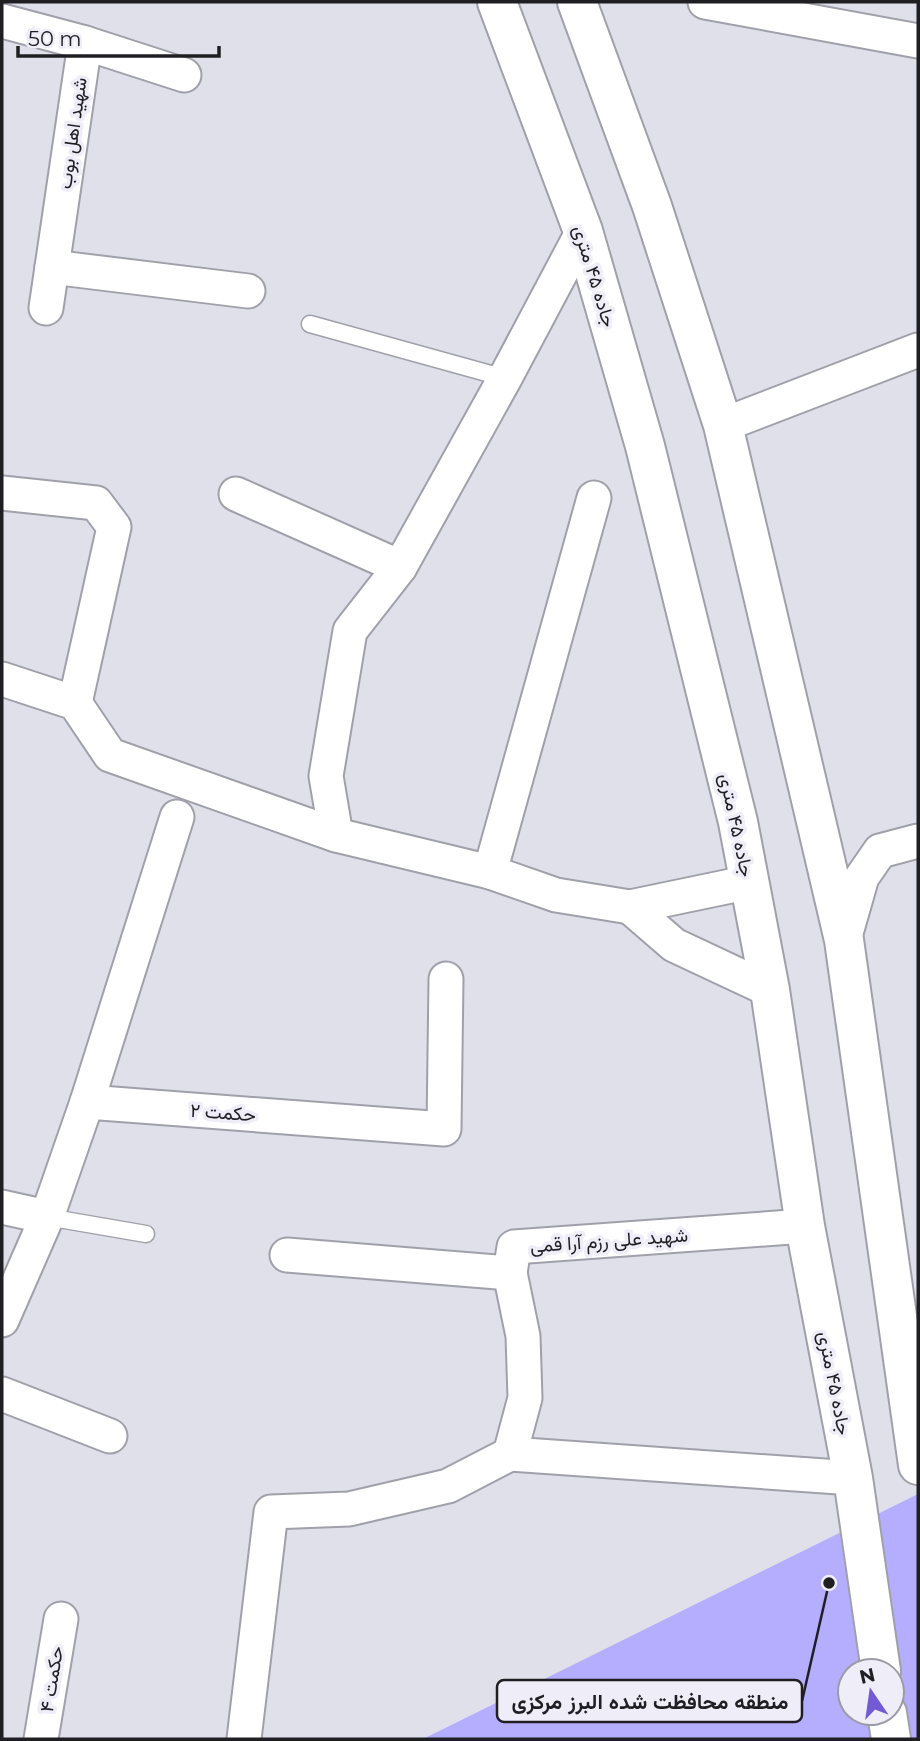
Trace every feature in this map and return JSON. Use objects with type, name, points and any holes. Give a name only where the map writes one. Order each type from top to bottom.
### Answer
[{"type":"street","name":"جاده ۴۵ متری","points":[[498,2],[583,231],[645,446],[738,822],[770,990],[805,1226],[853,1478],[879,1657]]},
{"type":"street","points":[[577,2],[652,206],[723,425],[844,940],[918,1465]]},
{"type":"street","points":[[705,2],[918,41]]},
{"type":"street","points":[[2,21],[85,43],[184,75]]},
{"type":"street","name":"شهید اهل بوب","points":[[46,308],[85,43]]},
{"type":"street","points":[[336,835],[326,776],[350,631],[400,567],[583,231]]},
{"type":"street","points":[[52,267],[248,291]]},
{"type":"street","points":[[723,425],[918,350]]},
{"type":"street","points":[[2,493],[96,503],[114,527],[75,703]]},
{"type":"street","points":[[236,494],[400,567]]},
{"type":"street","points":[[490,872],[594,498]]},
{"type":"street","points":[[3,687],[75,703],[110,755],[336,835],[490,872],[556,895],[630,907],[750,882]]},
{"type":"street","points":[[2,1320],[47,1217],[87,1102],[177,817]]},
{"type":"street","points":[[844,940],[862,877],[880,851],[918,841]]},
{"type":"street","points":[[630,907],[674,944],[770,990]]},
{"type":"street","name":"حکمت ۲","points":[[87,1102],[444,1129],[446,979]]},
{"type":"street","points":[[2,1207],[47,1217]]},
{"type":"street","name":"شهید علی رزم آرا قمی","points":[[509,1454],[525,1398],[523,1336],[510,1273],[514,1247],[805,1226]]},
{"type":"street","points":[[287,1255],[510,1273]]},
{"type":"street","points":[[2,1394],[110,1436]]},
{"type":"street","points":[[244,1739],[271,1512],[349,1509],[448,1486],[509,1454],[853,1478]]},
{"type":"street","name":"حکمت ۴","points":[[41,1739],[61,1619]]},
{"type":"lane","points":[[310,324],[505,377]]},
{"type":"lane","points":[[47,1217],[146,1234]]},
{"type":"shaded area","points":[[918,1494],[918,1739],[423,1739]]},
{"type":"place","name":"منطقه محافظت شده البرز مرکزی","points":[[829,1583]]}]
